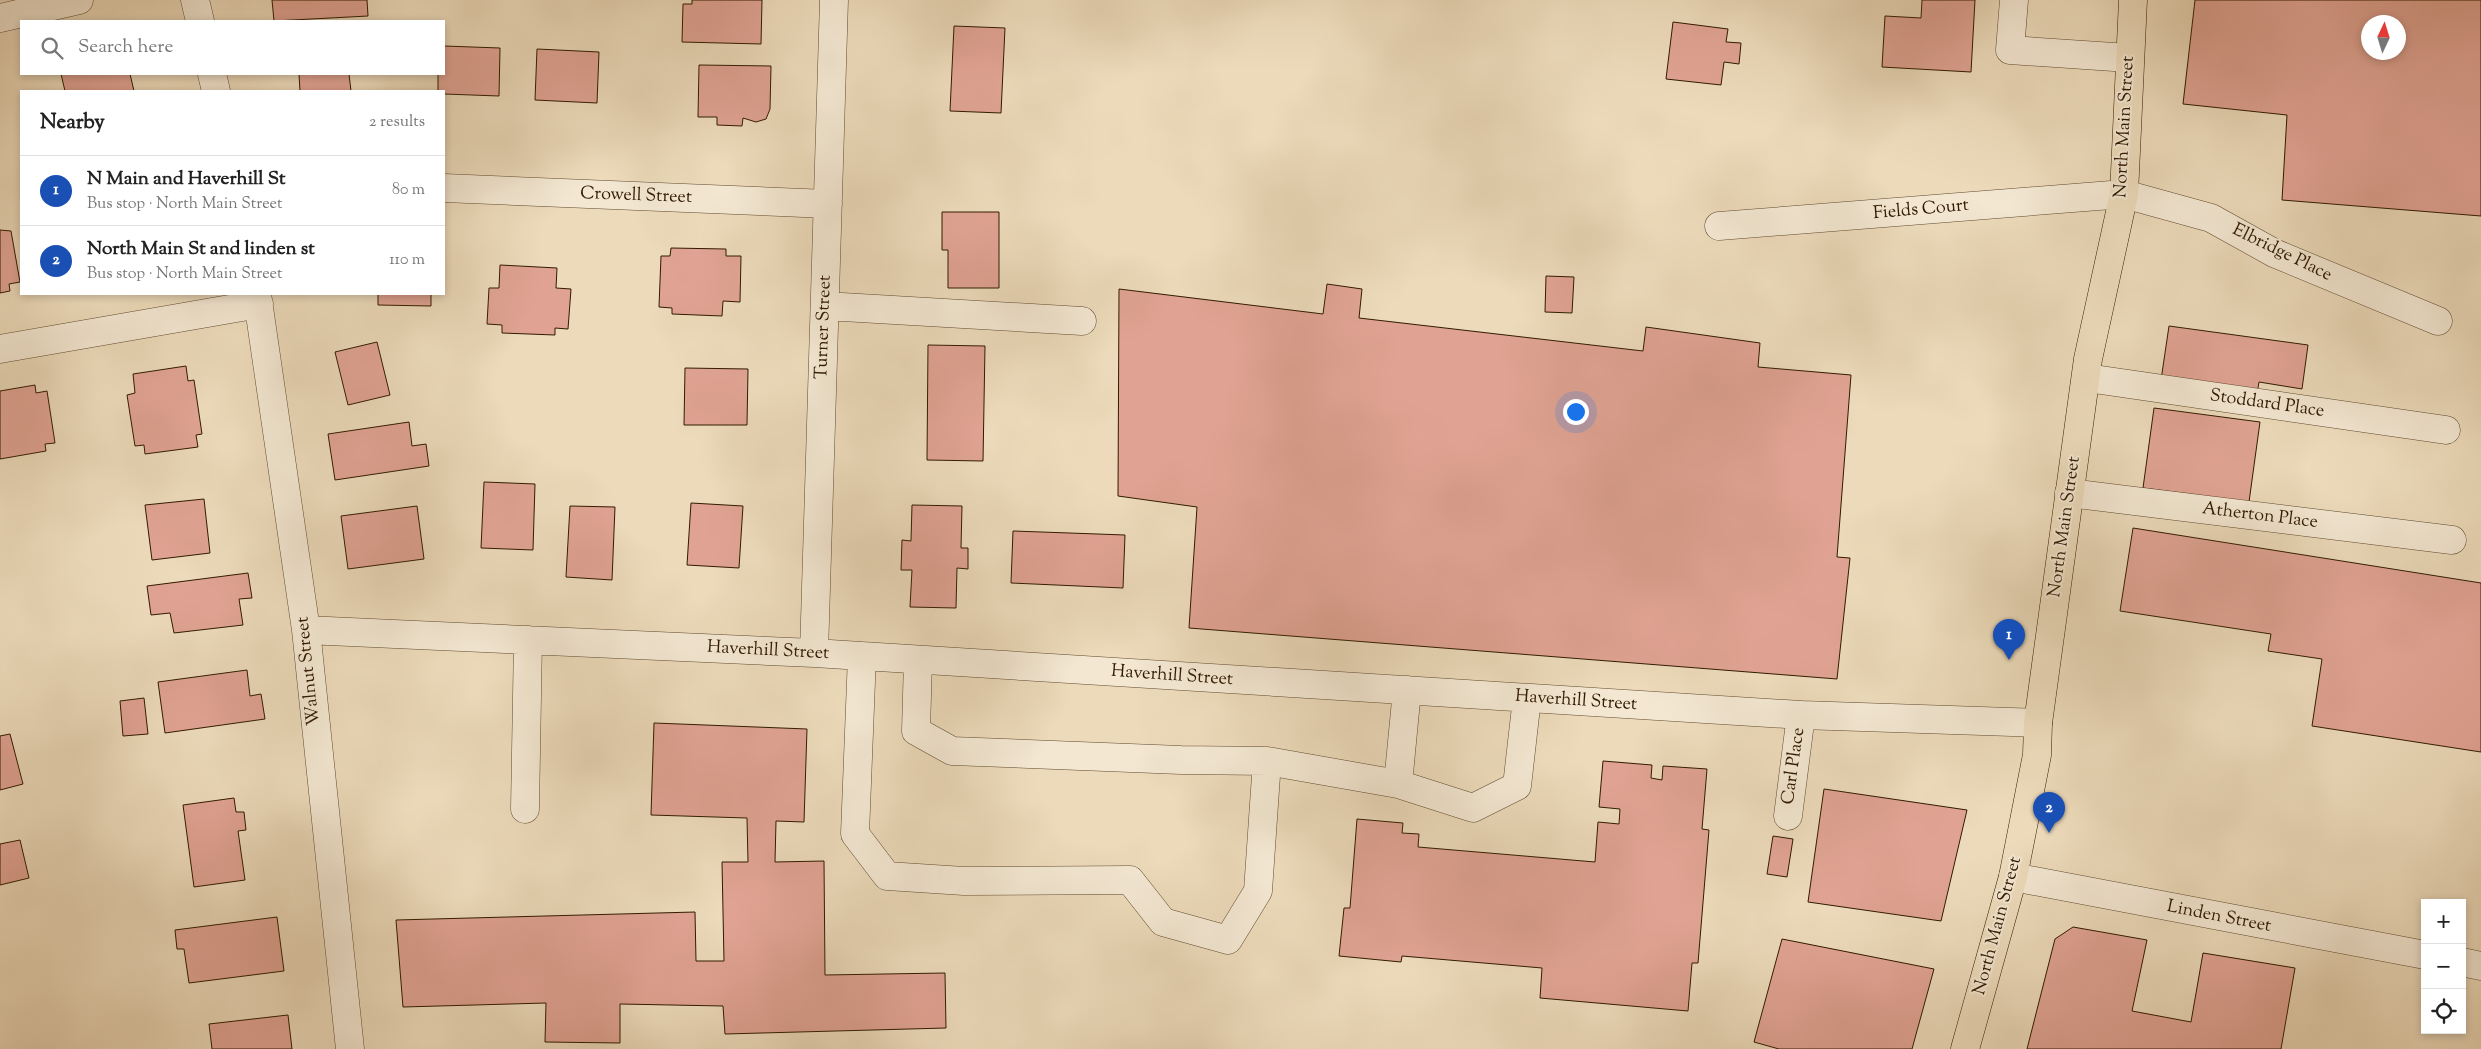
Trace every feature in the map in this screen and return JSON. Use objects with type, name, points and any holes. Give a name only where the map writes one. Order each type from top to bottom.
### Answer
[{"type":"main road","name":"North Main Street","points":[[1965,1049],[2013,877],[2037,755],[2038,723],[2069,493],[2087,378],[2088,359],[2124,194],[2133,0]]},
{"type":"street","points":[[0,18],[79,0]]},
{"type":"street","points":[[195,0],[200,20]]},
{"type":"street","name":"Turner Street","points":[[814,653],[834,0]]},
{"type":"street","points":[[2014,0],[2010,50],[2129,58]]},
{"type":"street","points":[[212,75],[216,90]]},
{"type":"street","name":"Crowell Street","points":[[445,188],[828,204]]},
{"type":"street","name":"Fields Court","points":[[1719,226],[2124,194]]},
{"type":"street","name":"Elbridge Place","points":[[2124,194],[2211,218],[2274,253],[2438,321]]},
{"type":"street","points":[[0,350],[258,299]]},
{"type":"street","name":"Walnut Street","points":[[258,299],[306,630],[350,1049]]},
{"type":"street","points":[[825,306],[1082,321]]},
{"type":"street","name":"Stoddard Place","points":[[2087,378],[2446,430]]},
{"type":"street","name":"Atherton Place","points":[[2069,493],[2452,540]]},
{"type":"street","name":"Haverhill Street","points":[[306,630],[814,653],[1801,715],[2038,723]]},
{"type":"street","points":[[525,809],[528,640]]},
{"type":"street","points":[[862,656],[855,834],[887,876],[964,881],[1130,880],[1163,922],[1228,940],[1258,891],[1267,761]]},
{"type":"street","points":[[918,660],[916,732],[952,751],[1181,760],[1267,761],[1398,784],[1473,808],[1517,786],[1527,698]]},
{"type":"street","points":[[1398,784],[1407,690]]},
{"type":"street","name":"Carl Place","points":[[1788,816],[1801,715]]},
{"type":"street","name":"Linden Street","points":[[2013,877],[2421,954]]},
{"type":"street","points":[[2466,963],[2481,966]]},
{"type":"building","points":[[272,0],[367,0],[368,16],[274,20]]},
{"type":"building","points":[[692,0],[762,0],[761,44],[682,42],[683,4],[692,4]]},
{"type":"building","points":[[1922,0],[1975,0],[1971,72],[1882,67],[1885,16],[1921,18]]},
{"type":"building","points":[[2195,0],[2481,0],[2481,216],[2282,200],[2287,115],[2183,104]]},
{"type":"building","points":[[1673,22],[1728,29],[1726,42],[1741,43],[1739,64],[1724,62],[1721,85],[1666,79]]},
{"type":"building","points":[[954,26],[1005,28],[1001,113],[950,111]]},
{"type":"building","points":[[445,46],[500,48],[499,96],[445,94],[445,90],[438,90],[438,75],[445,75]]},
{"type":"building","points":[[537,49],[599,52],[597,103],[535,100]]},
{"type":"building","points":[[699,65],[771,66],[770,109],[766,119],[756,122],[743,118],[742,126],[717,125],[717,117],[698,117]]},
{"type":"building","points":[[61,75],[130,75],[134,90],[65,90]]},
{"type":"building","points":[[299,75],[349,75],[351,90],[300,90]]},
{"type":"building","points":[[942,212],[999,212],[999,288],[948,288],[948,250],[942,250]]},
{"type":"building","points":[[0,230],[11,231],[20,282],[9,284],[10,291],[0,293]]},
{"type":"building","points":[[671,248],[726,249],[726,256],[741,256],[740,302],[723,301],[722,316],[672,314],[672,308],[659,307],[661,256],[670,256]]},
{"type":"building","points":[[500,265],[557,268],[556,288],[571,289],[568,329],[555,328],[555,335],[502,333],[502,325],[487,324],[489,288],[499,288]]},
{"type":"building","points":[[1546,276],[1574,277],[1572,313],[1545,312]]},
{"type":"building","points":[[1327,284],[1362,289],[1359,318],[1643,351],[1646,327],[1760,343],[1758,367],[1851,375],[1837,557],[1850,558],[1837,679],[1189,628],[1197,507],[1118,496],[1119,289],[1323,314]]},
{"type":"building","points":[[378,295],[431,295],[431,306],[378,305]]},
{"type":"building","points":[[2169,326],[2308,345],[2302,389],[2259,382],[2257,394],[2161,380]]},
{"type":"building","points":[[377,342],[390,395],[348,405],[335,352]]},
{"type":"building","points":[[928,345],[985,346],[983,461],[927,460]]},
{"type":"building","points":[[186,366],[188,381],[194,380],[202,434],[196,435],[198,447],[145,454],[144,445],[135,446],[127,395],[135,393],[133,374]]},
{"type":"building","points":[[685,368],[748,369],[747,425],[684,425]]},
{"type":"building","points":[[35,385],[36,393],[47,391],[55,443],[45,444],[46,451],[0,459],[0,391]]},
{"type":"building","points":[[2154,408],[2260,422],[2249,502],[2143,488]]},
{"type":"building","points":[[409,422],[412,446],[426,444],[429,466],[335,480],[328,434]]},
{"type":"building","points":[[484,482],[535,484],[533,550],[481,548]]},
{"type":"building","points":[[204,499],[210,553],[152,560],[145,505]]},
{"type":"building","points":[[691,503],[743,506],[739,568],[687,565]]},
{"type":"building","points":[[912,505],[962,506],[961,548],[968,548],[968,569],[957,568],[956,608],[910,607],[912,570],[901,570],[902,540],[911,541]]},
{"type":"building","points":[[417,506],[424,559],[348,569],[341,516]]},
{"type":"building","points":[[570,506],[615,507],[612,580],[566,577]]},
{"type":"building","points":[[2133,528],[2481,583],[2481,752],[2312,726],[2322,659],[2268,651],[2271,634],[2120,611]]},
{"type":"building","points":[[1013,531],[1125,535],[1123,588],[1011,583]]},
{"type":"building","points":[[248,573],[252,598],[239,599],[243,625],[174,633],[170,613],[151,615],[147,586]]},
{"type":"building","points":[[247,670],[250,696],[261,694],[265,719],[165,733],[158,682]]},
{"type":"building","points":[[144,698],[148,734],[123,736],[120,701]]},
{"type":"building","points":[[654,723],[807,729],[804,822],[776,821],[775,862],[824,861],[825,975],[945,973],[946,1028],[725,1034],[723,1006],[620,1004],[620,1043],[545,1042],[546,1003],[403,1007],[396,920],[695,912],[696,961],[724,961],[722,862],[748,862],[747,818],[651,815]]},
{"type":"building","points":[[10,734],[23,784],[0,790],[0,736]]},
{"type":"building","points":[[1603,761],[1652,765],[1651,778],[1662,780],[1663,766],[1707,769],[1702,829],[1709,830],[1698,963],[1692,963],[1688,1011],[1540,998],[1542,968],[1402,956],[1401,962],[1339,956],[1344,908],[1350,908],[1357,819],[1403,823],[1402,833],[1419,834],[1418,847],[1595,862],[1598,822],[1619,824],[1620,809],[1599,807]]},
{"type":"building","points":[[1824,789],[1967,810],[1941,921],[1808,902]]},
{"type":"building","points":[[234,798],[236,812],[244,812],[246,830],[238,831],[245,880],[194,887],[183,805]]},
{"type":"building","points":[[1773,836],[1793,839],[1787,877],[1767,874]]},
{"type":"building","points":[[20,840],[29,878],[0,885],[0,844]]},
{"type":"building","points":[[277,917],[284,971],[189,983],[184,949],[177,949],[175,930]]},
{"type":"building","points":[[2073,927],[2147,940],[2132,1011],[2191,1022],[2203,953],[2295,968],[2281,1049],[2027,1049],[2055,939]]},
{"type":"building","points":[[1782,939],[1934,969],[1912,1049],[1779,1049],[1754,1042]]},
{"type":"building","points":[[288,1015],[292,1049],[212,1049],[209,1024]]},
{"type":"place","name":"N Main and Haverhill St","points":[[2009,660]]},
{"type":"place","name":"North Main St and linden st","points":[[2049,833]]}]
